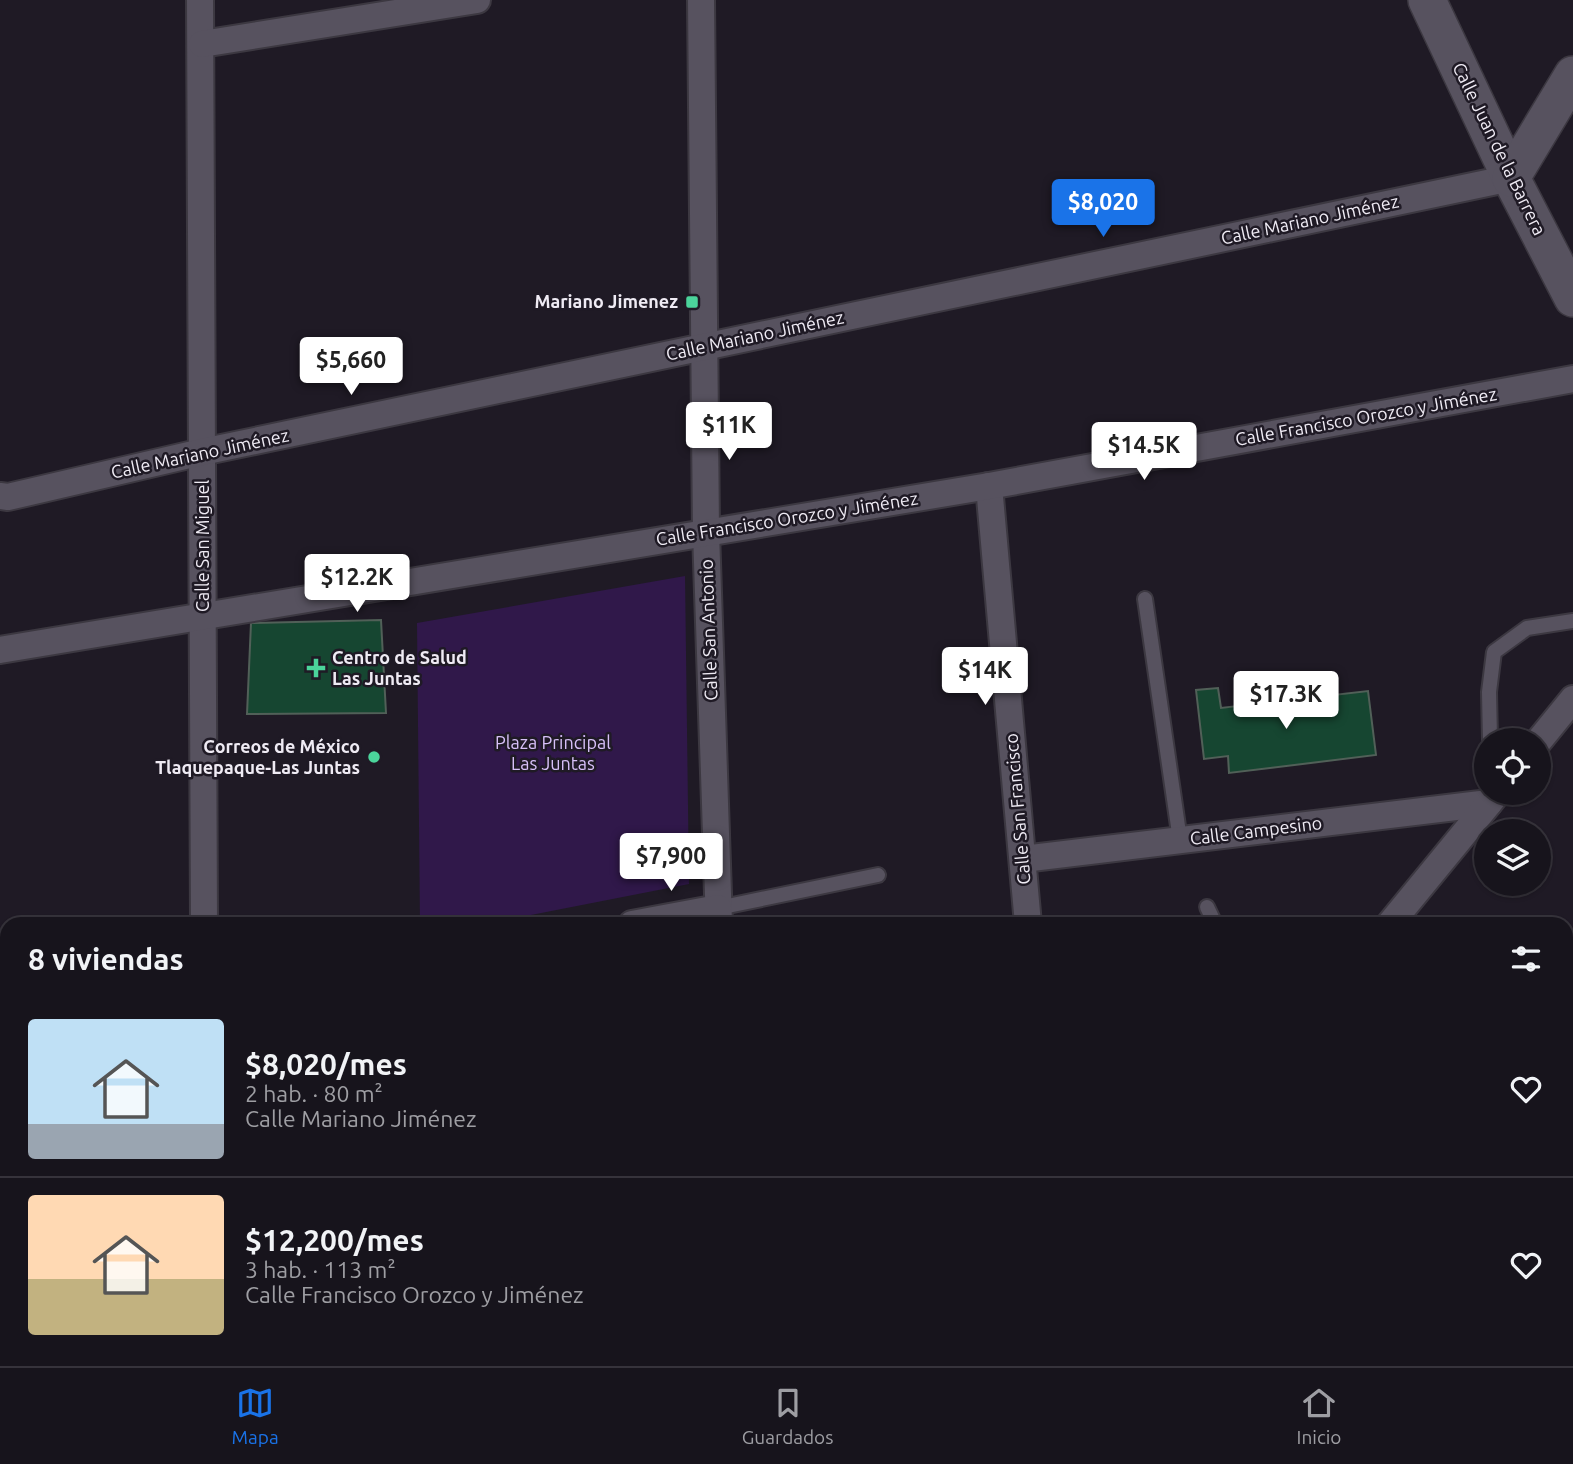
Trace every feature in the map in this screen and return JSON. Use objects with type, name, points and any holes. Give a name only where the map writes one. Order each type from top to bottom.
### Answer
[{"type":"main road","name":"Calle Juan de la Barrera","points":[[1427,0],[1511,178],[1573,298]]},
{"type":"main road","points":[[1511,178],[1573,75]]},
{"type":"street","name":"Calle San Miguel","points":[[200,0],[204,917]]},
{"type":"street","points":[[202,44],[477,0]]},
{"type":"street","name":"Calle San Antonio","points":[[701,0],[706,532],[719,916]]},
{"type":"street","name":"Calle Mariano Jiménez","points":[[0,496],[8,497],[202,452],[1511,178]]},
{"type":"street","name":"Calle Francisco Orozco y Jiménez","points":[[0,650],[989,486],[1573,379]]},
{"type":"street","name":"Calle San Francisco","points":[[989,486],[1027,917]]},
{"type":"street","points":[[1549,728],[1573,699]]},
{"type":"street","name":"Calle Campesino","points":[[1023,859],[1474,801]]},
{"type":"street","points":[[1396,917],[1487,805]]},
{"type":"lane","points":[[1145,598],[1180,840]]},
{"type":"lane","points":[[1490,728],[1489,692],[1494,652],[1527,628],[1573,621]]},
{"type":"lane","points":[[719,916],[878,875]]},
{"type":"lane","points":[[1207,907],[1212,917]]},
{"type":"green space","name":"Plaza Principal Las Juntas","points":[[685,576],[689,884],[521,917],[420,917],[417,623]]},
{"type":"building","name":"Centro de Salud Las Juntas","points":[[381,620],[386,713],[247,714],[251,623]]},
{"type":"building","points":[[1218,688],[1221,708],[1368,691],[1376,755],[1229,773],[1228,756],[1204,759],[1196,690]]},
{"type":"place","name":"Mariano Jimenez","points":[[692,302]]},
{"type":"place","name":"Centro de Salud Las Juntas","points":[[316,668]]},
{"type":"place","name":"Correos de México Tlaquepaque-Las Juntas","points":[[374,757]]}]
